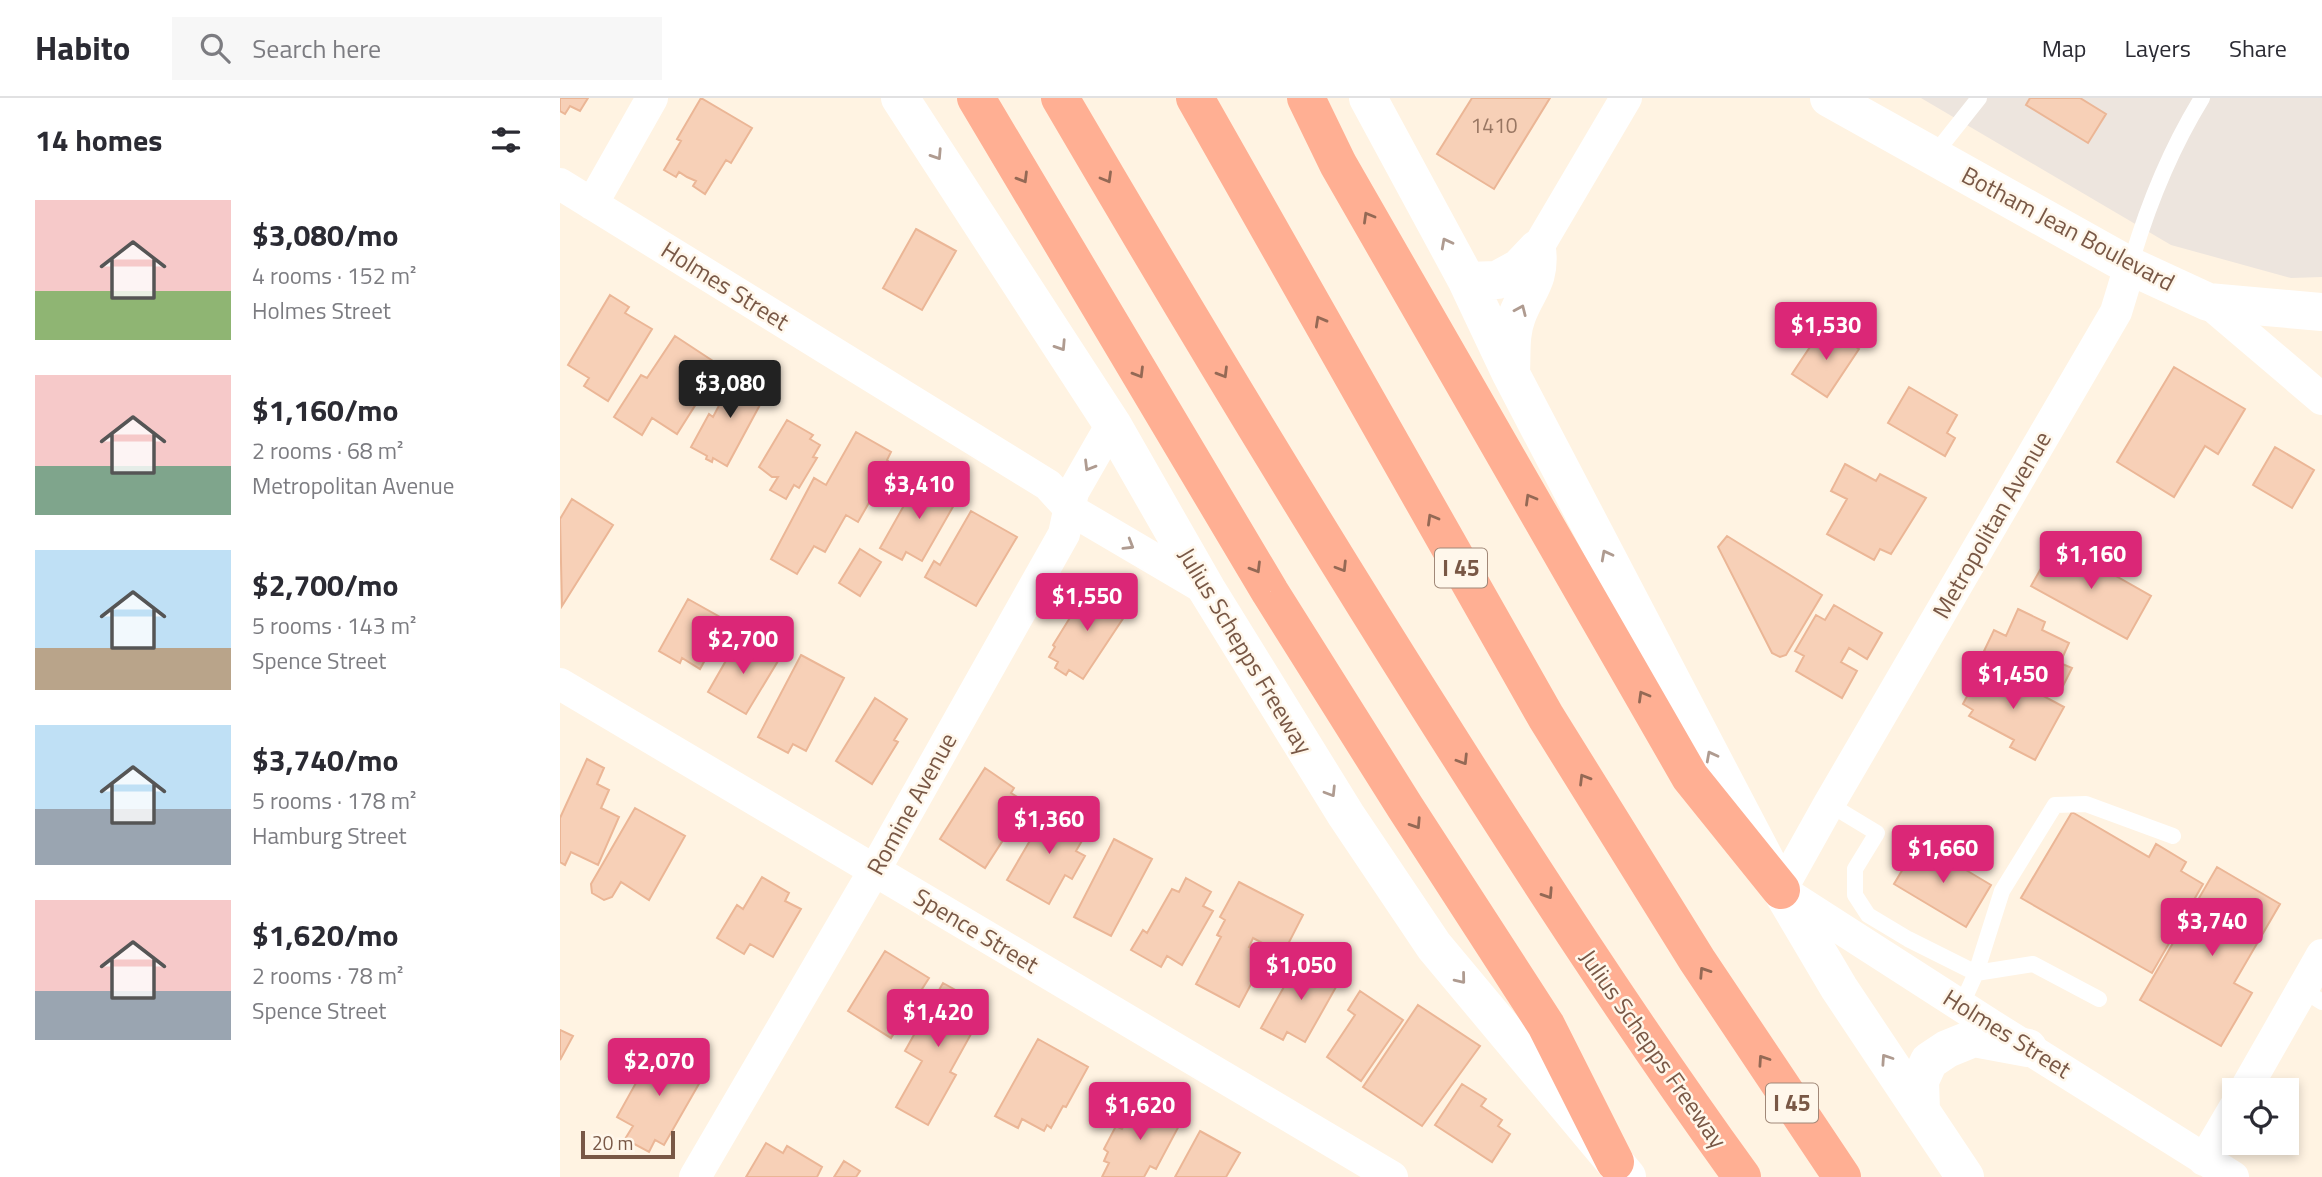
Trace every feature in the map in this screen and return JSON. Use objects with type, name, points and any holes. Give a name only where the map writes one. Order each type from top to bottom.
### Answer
[{"type":"highway","points":[[976,98],[1270,592],[1546,1025],[1616,1172]]},
{"type":"highway","name":"Julius Schepps Freeway","points":[[1060,98],[1257,430],[1511,836],[1575,937],[1742,1177]]},
{"type":"highway","name":"I 45","points":[[1195,98],[1546,717],[1697,960],[1842,1177]]},
{"type":"highway","points":[[1306,98],[1338,163],[1690,777],[1782,890]]},
{"type":"main road","name":"Julius Schepps Freeway","points":[[900,98],[1112,424],[1207,590],[1346,815],[1434,946],[1616,1172]]},
{"type":"main road","points":[[1368,98],[1467,281],[1511,374],[1782,890],[1839,988],[1965,1177]]},
{"type":"main road","name":"Botham Jean Boulevard","points":[[1829,98],[2130,266],[2208,302],[2322,312]]},
{"type":"main road","points":[[1467,281],[1497,280],[1519,268],[1537,248]]},
{"type":"main road","points":[[1511,374],[1512,337],[1517,316],[1539,266],[1537,248]]},
{"type":"main road","points":[[1921,1111],[1920,1082],[1929,1061],[1947,1049],[1973,1038],[2028,1048]]},
{"type":"street","points":[[592,204],[652,98]]},
{"type":"street","points":[[1537,248],[1626,98]]},
{"type":"street","name":"Holmes Street","points":[[560,184],[1048,485],[1071,510],[1207,590]]},
{"type":"street","name":"Metropolitan Avenue","points":[[1782,890],[1829,804],[2116,312],[2130,266]]},
{"type":"street","points":[[2208,302],[2322,399]]},
{"type":"street","name":"Romine Avenue","points":[[695,1177],[874,871],[1064,534],[1073,492],[1112,424]]},
{"type":"street","name":"Spence Street","points":[[560,684],[1392,1177]]},
{"type":"street","name":"Holmes Street","points":[[1782,890],[1858,924],[1901,951],[1961,1006],[2233,1177]]},
{"type":"street","points":[[2254,1078],[2312,996],[2322,955]]},
{"type":"street","points":[[2204,1160],[2222,1129]]},
{"type":"lane","points":[[1932,157],[1979,98]]},
{"type":"lane","points":[[2130,266],[2144,217],[2185,125],[2202,98]]},
{"type":"lane","points":[[1829,804],[1877,833],[1855,869],[1858,924]]},
{"type":"lane","points":[[1961,1006],[1976,973],[2002,891],[2055,805],[2085,804],[2173,836]]},
{"type":"lane","points":[[1901,951],[1976,973],[2033,964],[2099,999]]},
{"type":"shaded area","points":[[1921,98],[2322,98],[2322,277],[2291,278],[2171,245]]},
{"type":"building","points":[[560,98],[588,98],[580,111],[570,106],[565,114],[560,111]]},
{"type":"building","points":[[701,98],[752,128],[731,163],[726,160],[705,194],[693,186],[696,181],[679,172],[676,177],[664,170],[681,141],[677,139]]},
{"type":"building","points":[[1472,98],[1550,98],[1494,189],[1437,154]]},
{"type":"building","points":[[2030,98],[2080,98],[2106,114],[2088,143],[2026,105]]},
{"type":"building","points":[[916,229],[956,251],[922,310],[883,288]]},
{"type":"building","points":[[610,295],[629,307],[625,313],[652,329],[608,401],[584,386],[589,378],[568,365]]},
{"type":"building","points":[[1824,326],[1859,349],[1827,397],[1792,374]]},
{"type":"building","points":[[675,336],[713,361],[689,400],[696,404],[677,434],[652,418],[642,435],[614,417],[641,375],[647,378]]},
{"type":"building","points":[[2174,367],[2245,409],[2218,454],[2205,446],[2174,497],[2117,462]]},
{"type":"building","points":[[736,373],[768,390],[727,466],[713,458],[712,462],[706,459],[707,456],[691,447],[709,414],[713,417]]},
{"type":"building","points":[[1909,387],[1957,415],[1947,433],[1955,438],[1945,456],[1888,423]]},
{"type":"building","points":[[787,420],[813,435],[810,439],[820,445],[813,457],[817,458],[799,488],[794,485],[786,499],[770,490],[778,477],[772,477],[759,467]]},
{"type":"building","points":[[856,432],[891,452],[887,460],[891,464],[858,522],[846,515],[825,552],[814,546],[797,574],[771,559],[814,478],[826,485]]},
{"type":"building","points":[[2275,447],[2314,470],[2292,508],[2253,485]]},
{"type":"building","points":[[1845,464],[1876,481],[1880,474],[1926,498],[1891,554],[1880,549],[1874,560],[1827,534],[1847,499],[1831,491]]},
{"type":"building","points":[[920,477],[958,498],[922,561],[906,552],[902,560],[880,548]]},
{"type":"building","points":[[572,499],[613,525],[562,606],[560,519]]},
{"type":"building","points":[[971,511],[1017,537],[976,606],[925,577],[934,561],[940,565]]},
{"type":"building","points":[[1727,536],[1822,595],[1786,655],[1780,657],[1772,653],[1718,547]]},
{"type":"building","points":[[2056,542],[2151,596],[2127,639],[2031,586]]},
{"type":"building","points":[[860,549],[881,562],[860,596],[839,583]]},
{"type":"building","points":[[1089,587],[1128,611],[1083,679],[1069,670],[1066,675],[1055,668],[1058,662],[1049,657],[1055,647],[1053,645]]},
{"type":"building","points":[[688,599],[727,621],[700,669],[682,658],[680,663],[659,651]]},
{"type":"building","points":[[1834,605],[1882,633],[1867,659],[1849,648],[1841,662],[1857,671],[1842,698],[1796,671],[1804,656],[1795,651],[1816,615],[1825,620]]},
{"type":"building","points":[[2018,609],[2045,622],[2042,630],[2069,643],[2060,663],[2072,668],[2062,688],[1984,651],[1994,630],[2006,636]]},
{"type":"building","points":[[739,638],[778,661],[746,714],[708,692]]},
{"type":"building","points":[[801,655],[844,678],[806,751],[793,744],[788,753],[758,737]]},
{"type":"building","points":[[1984,664],[2064,707],[2035,760],[2010,747],[2014,740],[1969,716],[1973,710],[1963,704]]},
{"type":"building","points":[[875,698],[907,719],[894,740],[898,742],[872,784],[836,761]]},
{"type":"building","points":[[587,759],[604,768],[597,784],[609,790],[601,808],[619,817],[598,865],[571,852],[565,865],[560,862],[560,818]]},
{"type":"building","points":[[985,768],[1014,788],[1011,793],[1027,803],[985,868],[940,839]]},
{"type":"building","points":[[1052,803],[1075,816],[1068,830],[1083,839],[1076,851],[1085,856],[1072,879],[1065,875],[1049,904],[1007,880]]},
{"type":"building","points":[[635,808],[685,836],[649,900],[621,882],[612,897],[604,900],[592,893],[591,884]]},
{"type":"building","points":[[2072,812],[2149,857],[2156,844],[2186,862],[2181,871],[2203,884],[2152,973],[2021,898]]},
{"type":"building","points":[[1114,839],[1152,859],[1111,936],[1074,917]]},
{"type":"building","points":[[1919,842],[1991,885],[1966,927],[1894,884]]},
{"type":"building","points":[[2217,867],[2280,904],[2234,983],[2252,993],[2221,1046],[2140,1000]]},
{"type":"building","points":[[762,877],[789,893],[785,901],[801,909],[773,957],[750,944],[744,954],[717,938],[737,905],[743,909]]},
{"type":"building","points":[[1186,878],[1211,892],[1203,906],[1213,911],[1182,965],[1167,956],[1161,967],[1131,950],[1143,930],[1147,933],[1172,889],[1179,892]]},
{"type":"building","points":[[1239,882],[1303,915],[1283,954],[1253,938],[1249,947],[1266,956],[1239,1007],[1196,984],[1221,937],[1217,935],[1225,920],[1220,917]]},
{"type":"building","points":[[885,951],[929,978],[891,1038],[848,1011]]},
{"type":"building","points":[[1300,958],[1340,980],[1305,1042],[1287,1032],[1283,1040],[1261,1028]]},
{"type":"building","points":[[943,983],[986,1007],[950,1072],[956,1075],[928,1125],[896,1107],[922,1061],[905,1051],[920,1024],[911,1020],[926,993],[935,997]]},
{"type":"building","points":[[1360,991],[1403,1020],[1361,1081],[1327,1057],[1355,1015],[1348,1010]]},
{"type":"building","points":[[1418,1005],[1480,1046],[1422,1126],[1363,1087]]},
{"type":"building","points":[[560,1030],[573,1036],[560,1060]]},
{"type":"building","points":[[1038,1039],[1088,1067],[1066,1107],[1063,1106],[1051,1128],[1047,1125],[1044,1131],[1022,1119],[1018,1128],[995,1116]]},
{"type":"building","points":[[657,1045],[703,1070],[697,1081],[700,1082],[664,1145],[655,1140],[649,1152],[625,1139],[633,1126],[617,1117]]},
{"type":"building","points":[[1462,1084],[1486,1099],[1481,1106],[1502,1120],[1498,1126],[1510,1134],[1492,1162],[1435,1125]]},
{"type":"building","points":[[1138,1099],[1181,1122],[1156,1169],[1150,1166],[1144,1177],[1102,1177],[1109,1163],[1104,1161],[1108,1152],[1104,1149],[1116,1126],[1122,1129]]},
{"type":"building","points":[[1200,1131],[1240,1153],[1226,1177],[1175,1177]]},
{"type":"building","points":[[766,1143],[783,1153],[787,1146],[822,1167],[817,1177],[746,1177]]},
{"type":"building","points":[[844,1161],[860,1171],[856,1177],[834,1177]]}]
